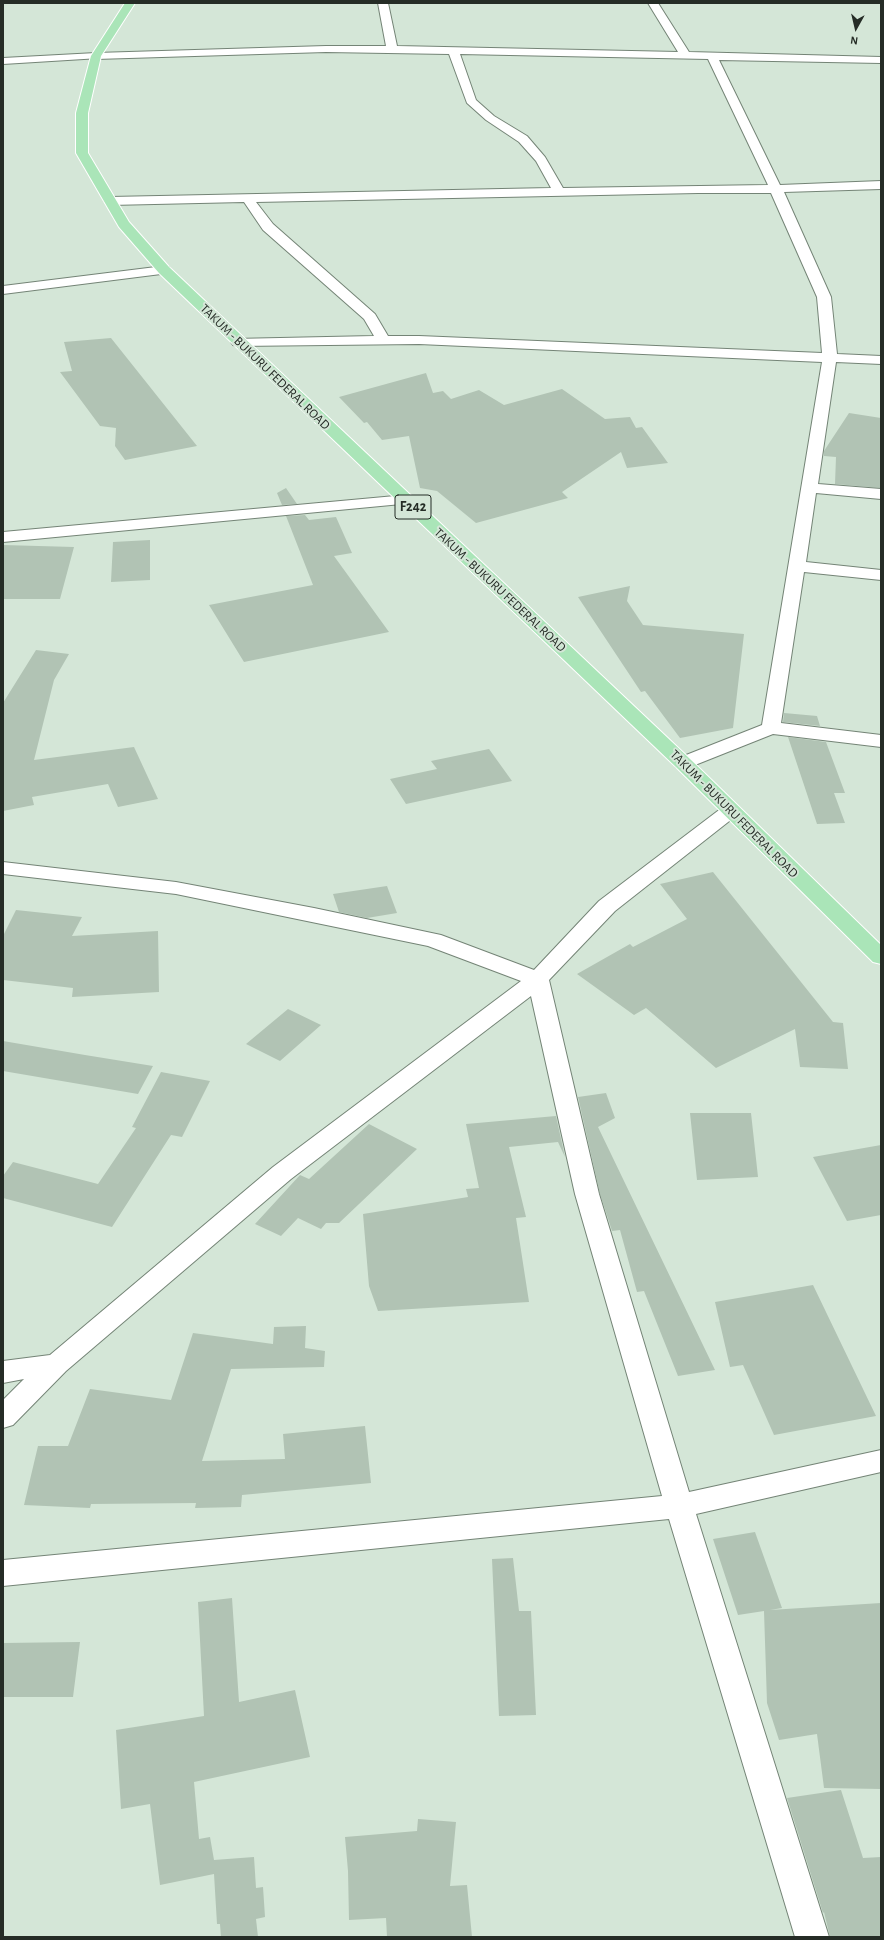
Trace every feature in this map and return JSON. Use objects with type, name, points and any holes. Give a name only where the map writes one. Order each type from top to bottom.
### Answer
[{"type":"main road","name":"TAKUM - BUKURU FEDERAL ROAD","points":[[130,3],[96,56],[82,113],[82,153],[124,224],[164,270],[238,342],[683,763],[881,957]]},
{"type":"street","points":[[383,3],[392,49]]},
{"type":"street","points":[[652,3],[684,54]]},
{"type":"street","points":[[3,61],[96,56],[326,49],[684,54],[881,60]]},
{"type":"street","points":[[453,50],[471,100],[490,118],[523,139],[541,160],[559,192]]},
{"type":"street","points":[[711,55],[776,190],[824,296],[830,357],[771,728]]},
{"type":"street","points":[[110,201],[698,189],[776,190],[881,185]]},
{"type":"street","points":[[247,198],[268,227],[370,317],[384,341]]},
{"type":"street","points":[[3,290],[164,270]]},
{"type":"street","points":[[238,342],[419,340],[881,360]]},
{"type":"street","points":[[810,488],[881,494]]},
{"type":"street","points":[[3,537],[406,500]]},
{"type":"street","points":[[797,566],[881,575]]},
{"type":"street","points":[[683,763],[771,728],[881,741]]},
{"type":"street","points":[[3,1417],[57,1364],[282,1173],[538,979],[607,906],[730,810]]},
{"type":"street","points":[[3,868],[176,888],[314,915],[433,940],[538,979]]},
{"type":"street","points":[[538,979],[587,1194],[679,1506],[812,1937]]},
{"type":"street","points":[[3,1372],[57,1364]]},
{"type":"street","points":[[3,1573],[679,1506],[881,1461]]},
{"type":"building","points":[[111,338],[197,446],[125,460],[115,446],[116,428],[100,426],[60,372],[72,371],[64,342]]},
{"type":"building","points":[[426,373],[433,393],[443,391],[451,399],[479,390],[504,405],[562,389],[605,419],[630,417],[636,428],[642,427],[668,463],[627,468],[621,452],[562,492],[568,498],[476,523],[437,491],[420,488],[409,436],[382,440],[367,422],[364,423],[339,397]]},
{"type":"building","points":[[849,413],[881,418],[881,488],[835,484],[836,457],[824,456],[824,451]]},
{"type":"building","points":[[286,488],[297,504],[282,505],[277,493]]},
{"type":"building","points":[[305,515],[309,520],[336,517],[352,553],[334,556],[389,632],[244,662],[209,605],[313,585],[286,516]]},
{"type":"building","points":[[150,540],[150,580],[111,582],[113,542]]},
{"type":"building","points":[[3,545],[74,547],[60,599],[3,599]]},
{"type":"building","points":[[630,586],[627,601],[643,625],[744,634],[733,728],[680,738],[645,691],[641,692],[578,597]]},
{"type":"building","points":[[36,650],[69,654],[54,680],[34,760],[134,747],[158,799],[118,807],[108,784],[32,797],[34,805],[3,811],[3,703]]},
{"type":"building","points":[[784,713],[817,716],[820,726],[783,722]]},
{"type":"building","points":[[788,737],[826,742],[845,793],[834,793],[845,823],[817,824]]},
{"type":"building","points":[[489,749],[512,781],[406,804],[390,779],[437,769],[431,761]]},
{"type":"building","points":[[713,872],[833,1022],[843,1023],[848,1069],[800,1067],[795,1029],[716,1068],[646,1008],[634,1015],[577,974],[630,944],[633,947],[687,919],[660,884]]},
{"type":"building","points":[[387,886],[397,913],[367,918],[339,912],[333,894]]},
{"type":"building","points":[[16,910],[82,917],[72,936],[158,931],[159,992],[72,997],[73,988],[3,980],[3,936]]},
{"type":"building","points":[[288,1009],[321,1025],[280,1061],[246,1044]]},
{"type":"building","points":[[3,1041],[153,1066],[138,1094],[3,1071]]},
{"type":"building","points":[[161,1072],[210,1081],[182,1137],[171,1135],[112,1227],[3,1198],[3,1176],[13,1162],[98,1184],[136,1128],[132,1127]]},
{"type":"building","points":[[606,1093],[615,1118],[598,1127],[715,1370],[678,1376],[644,1291],[637,1292],[620,1230],[612,1231],[600,1194],[578,1097]]},
{"type":"building","points":[[690,1113],[751,1113],[758,1177],[697,1180]]},
{"type":"building","points":[[556,1116],[565,1157],[558,1142],[509,1147],[526,1217],[516,1218],[529,1302],[378,1311],[369,1286],[363,1214],[468,1197],[466,1189],[479,1188],[466,1124]]},
{"type":"building","points":[[369,1124],[417,1149],[339,1223],[326,1223],[321,1229],[298,1218],[281,1236],[255,1224],[300,1175],[309,1179]]},
{"type":"building","points":[[881,1145],[881,1215],[847,1221],[813,1157]]},
{"type":"building","points":[[813,1285],[876,1416],[774,1435],[743,1365],[730,1367],[715,1302]]},
{"type":"building","points":[[306,1326],[305,1348],[325,1351],[324,1367],[231,1369],[202,1461],[285,1459],[283,1434],[365,1426],[371,1483],[242,1495],[241,1507],[195,1508],[196,1503],[91,1504],[90,1508],[24,1505],[38,1446],[68,1446],[90,1389],[171,1400],[193,1333],[273,1344],[274,1327]]},
{"type":"building","points":[[755,1532],[782,1608],[770,1610],[881,1603],[881,1789],[824,1788],[817,1734],[779,1740],[767,1703],[764,1611],[738,1615],[713,1539]]},
{"type":"building","points":[[513,1558],[519,1611],[531,1611],[536,1715],[499,1716],[492,1559]]},
{"type":"building","points":[[232,1598],[239,1702],[295,1690],[310,1757],[194,1782],[199,1839],[210,1837],[214,1860],[254,1857],[256,1888],[263,1887],[265,1917],[256,1919],[258,1937],[221,1937],[220,1924],[217,1924],[214,1874],[160,1885],[150,1804],[121,1809],[116,1730],[204,1716],[198,1602]]},
{"type":"building","points":[[80,1642],[73,1697],[3,1697],[3,1643]]},
{"type":"building","points":[[841,1790],[863,1858],[881,1857],[881,1937],[830,1937],[824,1912],[823,1913],[787,1798]]},
{"type":"building","points":[[418,1819],[456,1822],[450,1886],[467,1885],[472,1937],[387,1937],[386,1918],[349,1920],[348,1871],[345,1837],[417,1831]]}]
